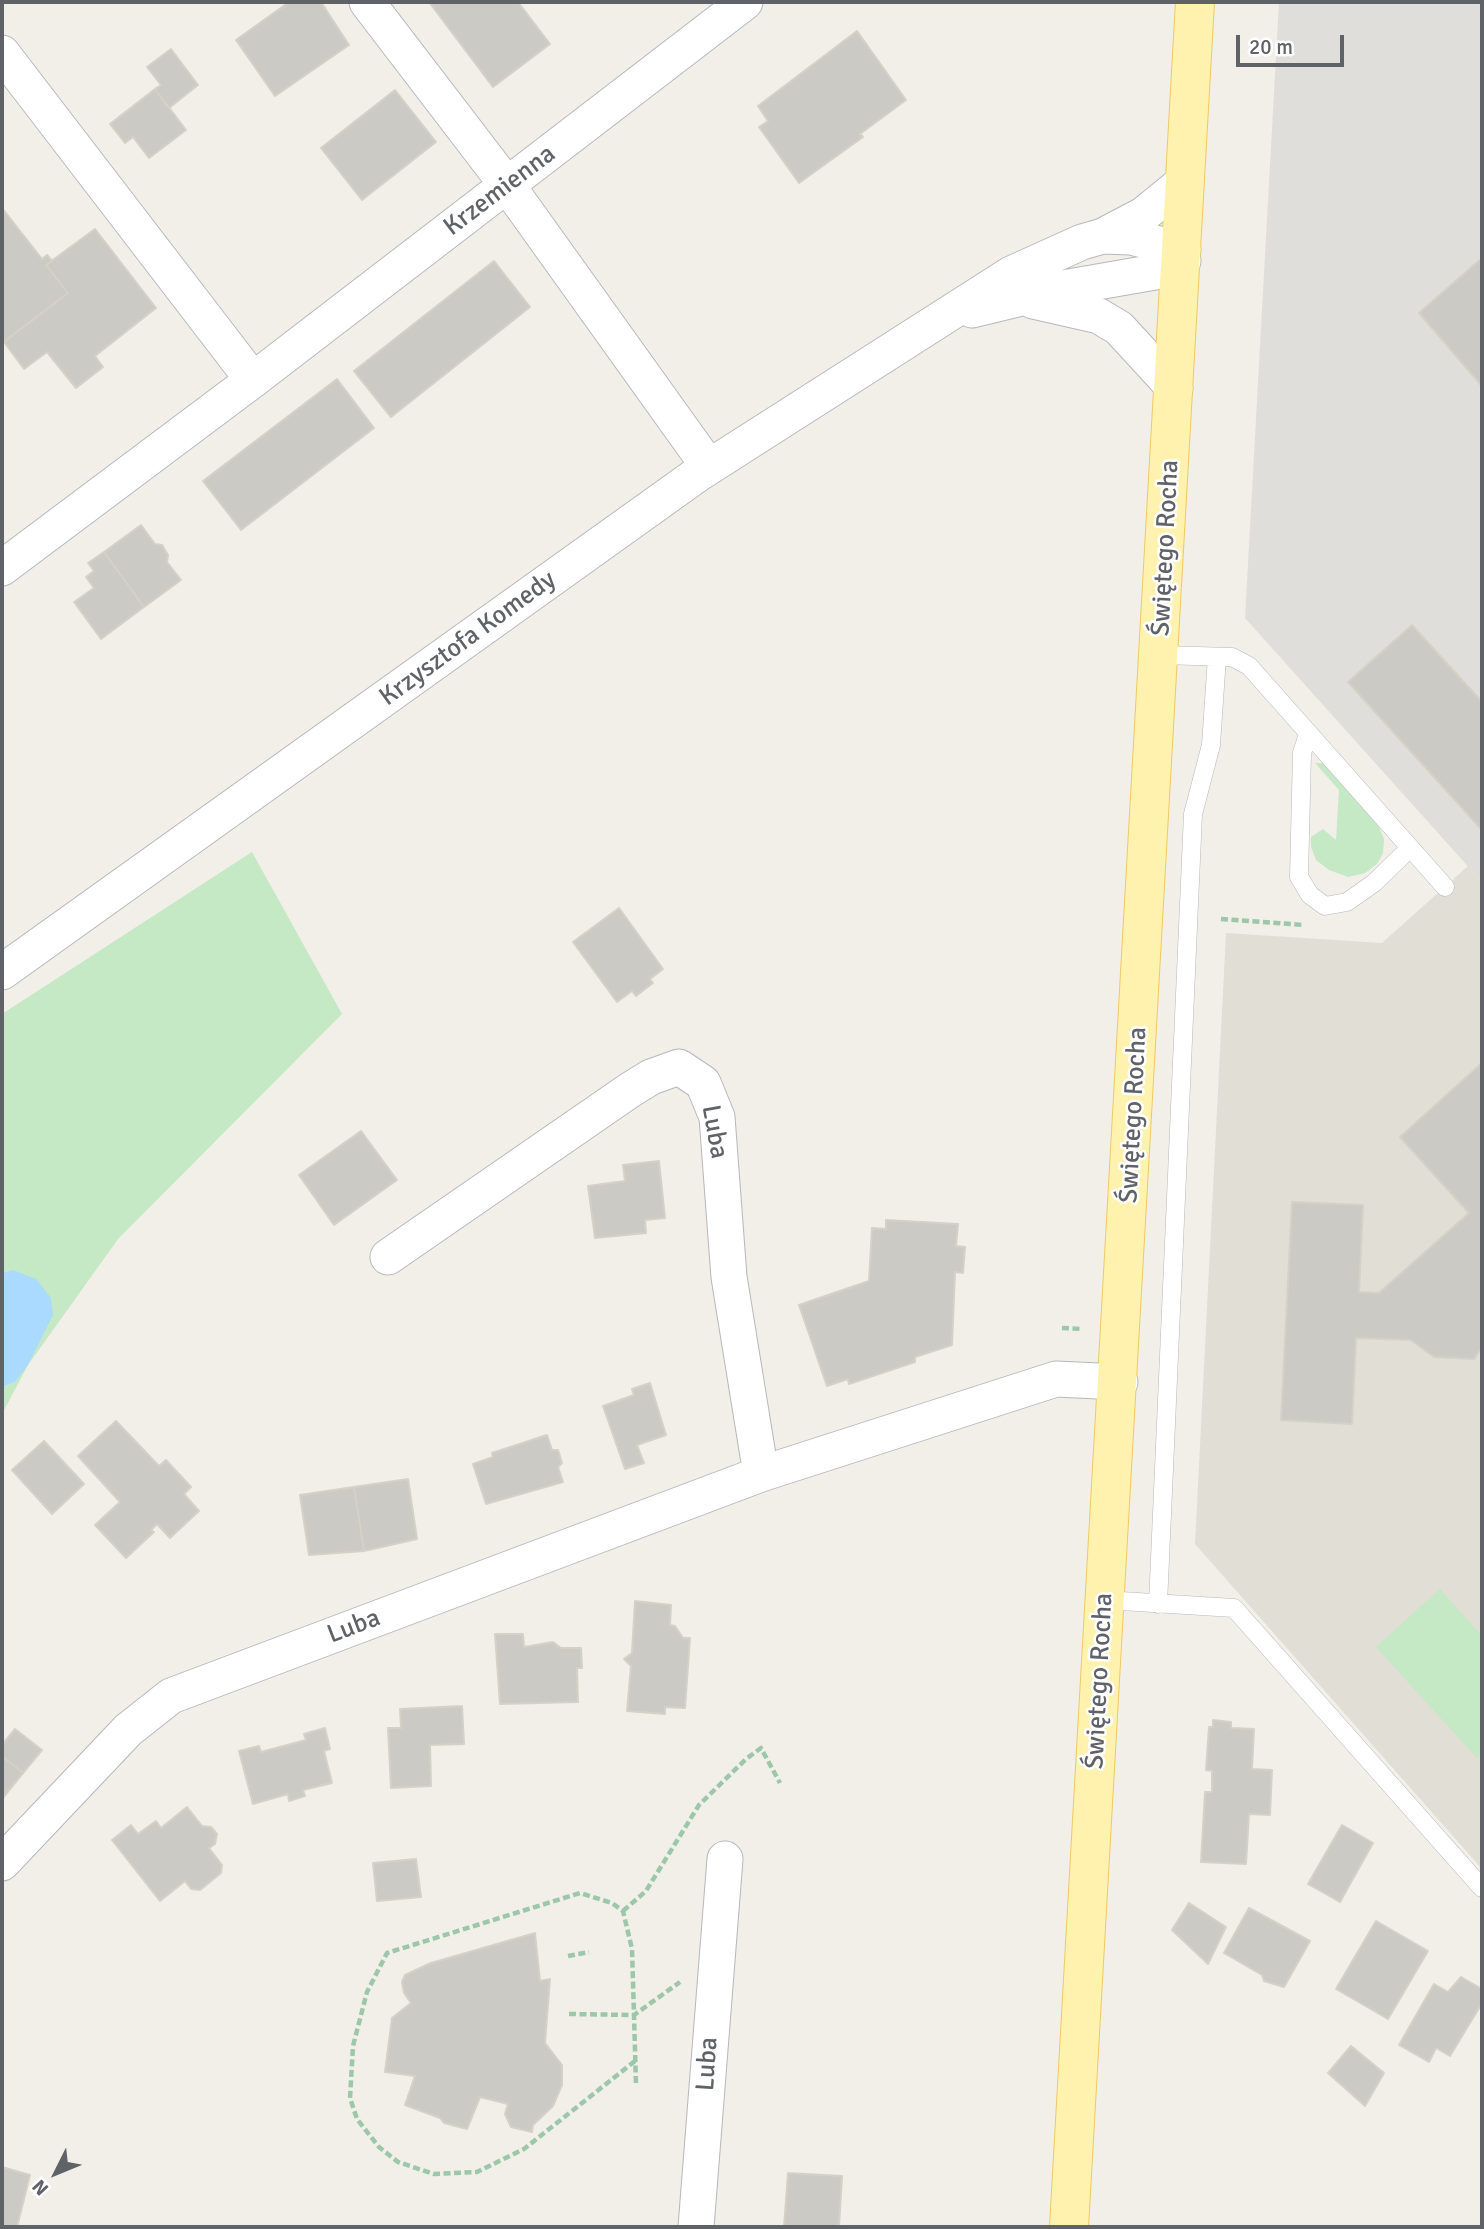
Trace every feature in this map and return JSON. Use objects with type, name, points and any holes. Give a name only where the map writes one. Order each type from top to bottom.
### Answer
[{"type":"main road","name":"Świętego Rocha","points":[[1069,2227],[1183,256],[1195,2]]},
{"type":"street","points":[[367,2],[507,185],[709,467]]},
{"type":"street","name":"Krzemienna","points":[[2,568],[253,380],[745,2]]},
{"type":"street","points":[[2,53],[253,380]]},
{"type":"street","name":"Krzysztofa Komedy","points":[[2,972],[709,467],[941,318],[1038,260],[1103,236],[1143,215],[1186,180]]},
{"type":"street","name":"Krzysztofa Komedy","points":[[1103,236],[1131,237],[1183,256]]},
{"type":"street","name":"Krzysztofa Komedy","points":[[941,318],[1015,299],[1155,272],[1183,256]]},
{"type":"street","name":"Krzysztofa Komedy","points":[[1015,299],[1052,303],[1099,316],[1119,328],[1175,389]]},
{"type":"street","name":"Luba","points":[[388,1257],[630,1090],[651,1077],[679,1067],[703,1083],[717,1117],[729,1277],[761,1474]]},
{"type":"street","name":"Luba","points":[[2,1863],[128,1730],[171,1696],[761,1474],[1056,1379],[1119,1381]]},
{"type":"street","name":"Luba","points":[[695,2227],[725,1859]]},
{"type":"lane","points":[[1160,655],[1231,657],[1249,666],[1445,887]]},
{"type":"lane","points":[[1158,1604],[1193,814],[1211,745],[1217,657]]},
{"type":"lane","points":[[1308,734],[1302,753],[1299,877],[1310,895],[1325,906],[1347,902],[1374,883],[1410,848]]},
{"type":"lane","points":[[1105,1600],[1234,1608],[1482,1888]]},
{"type":"path","points":[[1221,919],[1313,926]]},
{"type":"path","points":[[623,1911],[646,1891],[699,1805],[746,1759],[761,1748],[780,1783]]},
{"type":"path","points":[[635,2061],[524,2149],[477,2172],[434,2174],[398,2162],[379,2147],[357,2119],[350,2098],[353,2046],[367,1993],[387,1953],[580,1893],[612,1903],[623,1911],[632,1949],[636,2085]]},
{"type":"path","points":[[568,1956],[589,1952]]},
{"type":"path","points":[[569,2014],[634,2015],[680,1981]]},
{"type":"shaded area","points":[[1279,2],[1482,2],[1482,882],[1245,618]]},
{"type":"shaded area","points":[[1468,866],[1482,882],[1482,1869],[1195,1544],[1226,933],[1382,943]]},
{"type":"green space","points":[[1315,763],[1323,763],[1378,825],[1384,839],[1383,853],[1377,864],[1365,873],[1348,877],[1329,870],[1316,860],[1311,847],[1311,837],[1323,829],[1336,840],[1339,790]]},
{"type":"green space","points":[[252,852],[342,1014],[118,1239],[28,1365],[2,1414],[2,1387],[15,1382],[14,1270],[2,1273],[2,1014]]},
{"type":"green space","points":[[1440,1589],[1482,1636],[1482,1754],[1477,1758],[1376,1647]]},
{"type":"water","points":[[13,1270],[36,1279],[51,1298],[53,1315],[28,1365],[15,1382],[2,1387],[2,1273]]},
{"type":"building","points":[[289,2],[321,2],[349,45],[275,96],[236,40]]},
{"type":"building","points":[[429,2],[518,2],[550,44],[493,87]]},
{"type":"building","points":[[857,31],[906,100],[860,134],[863,137],[799,183],[759,127],[768,121],[758,106]]},
{"type":"building","points":[[171,49],[198,85],[169,108],[155,89],[161,85],[147,67]]},
{"type":"building","points":[[155,89],[186,130],[149,158],[133,137],[125,143],[110,124]]},
{"type":"building","points":[[395,90],[436,142],[362,200],[321,148]]},
{"type":"building","points":[[2,208],[42,259],[47,255],[52,261],[46,265],[68,293],[2,343]]},
{"type":"building","points":[[95,229],[156,308],[95,356],[103,367],[76,388],[47,352],[24,369],[4,342],[68,293],[46,265]]},
{"type":"building","points":[[1482,258],[1482,386],[1419,313]]},
{"type":"building","points":[[494,261],[530,307],[391,417],[354,371]]},
{"type":"building","points":[[337,379],[374,428],[241,530],[203,481]]},
{"type":"building","points":[[141,525],[155,544],[162,545],[168,555],[167,562],[181,580],[144,607],[104,552]]},
{"type":"building","points":[[104,552],[144,607],[101,639],[74,602],[94,588],[86,577],[94,571],[88,563]]},
{"type":"building","points":[[1412,625],[1482,702],[1482,830],[1348,682]]},
{"type":"building","points":[[619,908],[663,969],[650,979],[653,983],[636,996],[632,991],[617,1002],[573,942]]},
{"type":"building","points":[[1482,1063],[1482,1347],[1474,1359],[1434,1357],[1411,1340],[1356,1338],[1352,1424],[1281,1420],[1292,1202],[1363,1205],[1359,1292],[1379,1293],[1469,1213],[1400,1137]]},
{"type":"building","points":[[361,1131],[397,1180],[334,1225],[299,1175]]},
{"type":"building","points":[[659,1161],[665,1218],[645,1220],[646,1233],[595,1238],[588,1186],[625,1181],[623,1165]]},
{"type":"building","points":[[886,1220],[958,1224],[956,1246],[965,1247],[963,1273],[955,1272],[952,1345],[915,1357],[915,1362],[849,1384],[848,1379],[827,1386],[799,1305],[869,1281],[872,1228],[886,1229]]},
{"type":"building","points":[[650,1383],[666,1435],[637,1445],[644,1463],[625,1469],[603,1406],[634,1395],[632,1389]]},
{"type":"building","points":[[116,1421],[159,1466],[166,1460],[191,1487],[184,1494],[199,1511],[170,1538],[157,1524],[151,1530],[154,1532],[126,1558],[95,1525],[120,1502],[78,1456]]},
{"type":"building","points":[[547,1435],[552,1450],[558,1450],[562,1463],[558,1467],[563,1482],[486,1504],[473,1464],[493,1457],[492,1453]]},
{"type":"building","points":[[44,1441],[84,1484],[52,1514],[12,1470]]},
{"type":"building","points":[[408,1479],[417,1539],[364,1551],[354,1487]]},
{"type":"building","points":[[354,1487],[364,1551],[309,1555],[300,1495]]},
{"type":"building","points":[[635,1601],[671,1605],[670,1625],[675,1626],[683,1638],[690,1638],[685,1708],[665,1707],[665,1714],[627,1711],[631,1666],[624,1659],[632,1653]]},
{"type":"building","points":[[495,1634],[523,1634],[524,1647],[553,1642],[561,1648],[581,1648],[582,1668],[577,1668],[578,1702],[500,1704]]},
{"type":"building","points":[[462,1706],[464,1744],[430,1745],[431,1786],[391,1788],[388,1728],[401,1728],[400,1709]]},
{"type":"building","points":[[1213,1720],[1231,1722],[1231,1728],[1254,1729],[1252,1769],[1272,1770],[1270,1815],[1249,1814],[1246,1864],[1201,1862],[1205,1792],[1212,1792],[1212,1771],[1206,1770],[1209,1727],[1213,1727]]},
{"type":"building","points":[[325,1728],[330,1749],[324,1751],[332,1783],[303,1790],[305,1796],[289,1801],[288,1794],[253,1804],[239,1751],[259,1746],[261,1752],[306,1740],[304,1734]]},
{"type":"building","points":[[15,1729],[42,1750],[23,1773],[2,1756],[2,1745]]},
{"type":"building","points":[[2,1756],[23,1773],[2,1799]]},
{"type":"building","points":[[187,1807],[202,1826],[211,1827],[217,1834],[215,1844],[209,1848],[222,1865],[221,1873],[200,1890],[191,1889],[185,1881],[160,1901],[112,1840],[131,1825],[138,1834],[156,1821],[161,1828]]},
{"type":"building","points":[[1342,1825],[1373,1843],[1340,1902],[1308,1884]]},
{"type":"building","points":[[416,1859],[421,1897],[377,1901],[373,1863]]},
{"type":"building","points":[[1189,1903],[1226,1927],[1208,1964],[1172,1930]]},
{"type":"building","points":[[1249,1908],[1310,1941],[1284,1987],[1264,1981],[1262,1975],[1224,1953]]},
{"type":"building","points":[[1376,1921],[1428,1951],[1388,2019],[1336,1989]]},
{"type":"building","points":[[535,1933],[540,1981],[550,1979],[545,2043],[562,2065],[562,2085],[553,2106],[533,2125],[532,2132],[511,2127],[505,2114],[508,2104],[480,2097],[467,2129],[444,2123],[440,2118],[405,2105],[415,2076],[385,2072],[392,2018],[411,2003],[404,1993],[402,1982],[405,1975],[431,1963]]},
{"type":"building","points":[[1461,1977],[1482,1989],[1482,2003],[1450,2056],[1436,2048],[1429,2062],[1399,2045],[1434,1984],[1448,1992]]},
{"type":"building","points":[[1351,2046],[1384,2073],[1365,2106],[1328,2073]]},
{"type":"building","points":[[2,2167],[30,2175],[17,2227],[2,2227]]},
{"type":"building","points":[[788,2173],[842,2176],[839,2227],[784,2227]]}]
